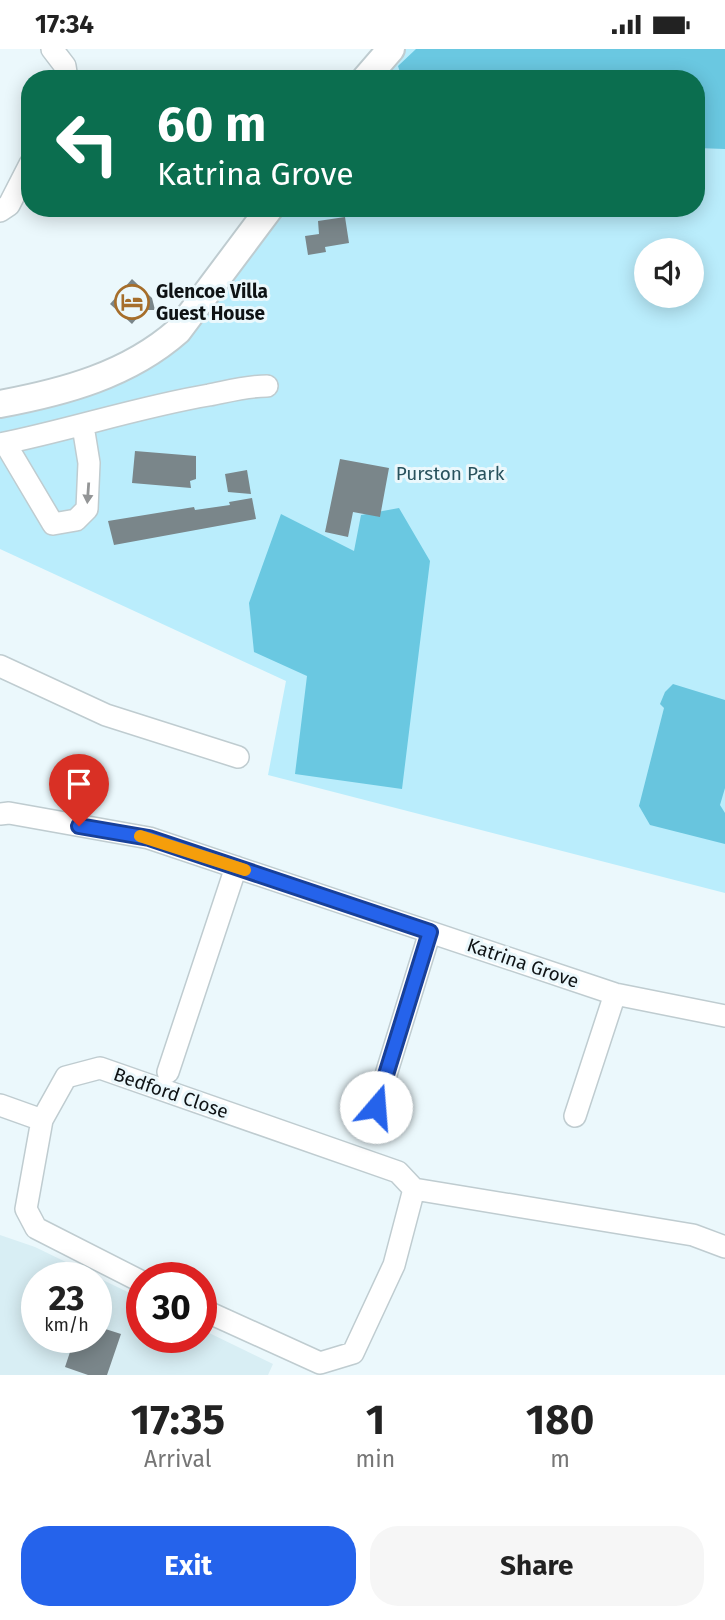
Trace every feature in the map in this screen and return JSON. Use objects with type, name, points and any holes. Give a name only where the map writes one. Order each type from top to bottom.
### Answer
[{"type":"main road","points":[[373,70],[391,49]]},
{"type":"main road","points":[[0,404],[104,376],[142,359],[177,331],[263,217]]},
{"type":"street","points":[[52,49],[66,70]]},
{"type":"street","points":[[0,211],[9,205],[21,182]]},
{"type":"street","points":[[83,426],[89,463],[87,509],[76,520],[53,524],[2,444],[83,426],[166,402],[248,386],[267,386]]},
{"type":"street","points":[[0,666],[106,715],[238,757]]},
{"type":"street","name":"Katrina Grove","points":[[0,814],[9,813],[149,838],[615,994],[725,1016]]},
{"type":"street","points":[[168,1072],[236,867]]},
{"type":"street","points":[[376,1107],[430,932]]},
{"type":"street","points":[[575,1116],[615,994]]},
{"type":"street","name":"Bedford Close","points":[[126,1274],[36,1228],[26,1209],[42,1120],[66,1077],[100,1068],[398,1172],[414,1189],[693,1235],[725,1247]]},
{"type":"street","points":[[0,1105],[42,1120]]},
{"type":"street","points":[[217,1316],[320,1363],[353,1353],[394,1265],[414,1189]]},
{"type":"shaded area","points":[[416,49],[725,49],[725,149],[705,148],[705,70],[399,70],[398,66]]},
{"type":"shaded area","points":[[399,508],[430,561],[402,789],[295,774],[307,676],[254,652],[249,603],[281,514],[354,551],[361,515]]},
{"type":"shaded area","points":[[673,684],[725,700],[725,788],[720,805],[725,813],[725,844],[650,825],[639,806],[664,708],[660,704],[665,692]]},
{"type":"shaded area","points":[[0,1235],[35,1247],[66,1262],[21,1262],[21,1353],[112,1353],[112,1284],[126,1291],[126,1353],[217,1353],[217,1337],[273,1364],[268,1375],[0,1375]]},
{"type":"green space","name":"Purston Park","points":[[391,49],[725,49],[725,893],[268,775],[286,681],[0,549],[0,404],[142,359],[262,217],[705,217],[705,70],[373,70]]},
{"type":"building","points":[[345,217],[349,243],[325,247],[326,252],[308,255],[305,236],[319,234],[318,221]]},
{"type":"building","name":"Glencoe Villa Guest House","points":[[132,279],[152,298],[155,310],[144,310],[132,324],[110,304]]},
{"type":"building","points":[[135,451],[196,456],[196,479],[190,481],[191,488],[132,483]]},
{"type":"building","points":[[340,459],[389,468],[380,517],[353,512],[348,537],[325,532]]},
{"type":"building","points":[[247,470],[251,494],[228,492],[225,474]]},
{"type":"building","points":[[252,498],[256,519],[114,545],[108,521],[194,507],[195,510],[230,505],[229,502]]},
{"type":"building","points":[[112,1331],[121,1334],[107,1375],[88,1375],[65,1367],[70,1353],[112,1353]]},
{"type":"slow traffic","points":[[140,836],[245,870]]},
{"type":"place","name":"Glencoe Villa Guest House","points":[[132,302]]},
{"type":"route","points":[[79,826],[149,838],[430,932],[376,1107]]}]
